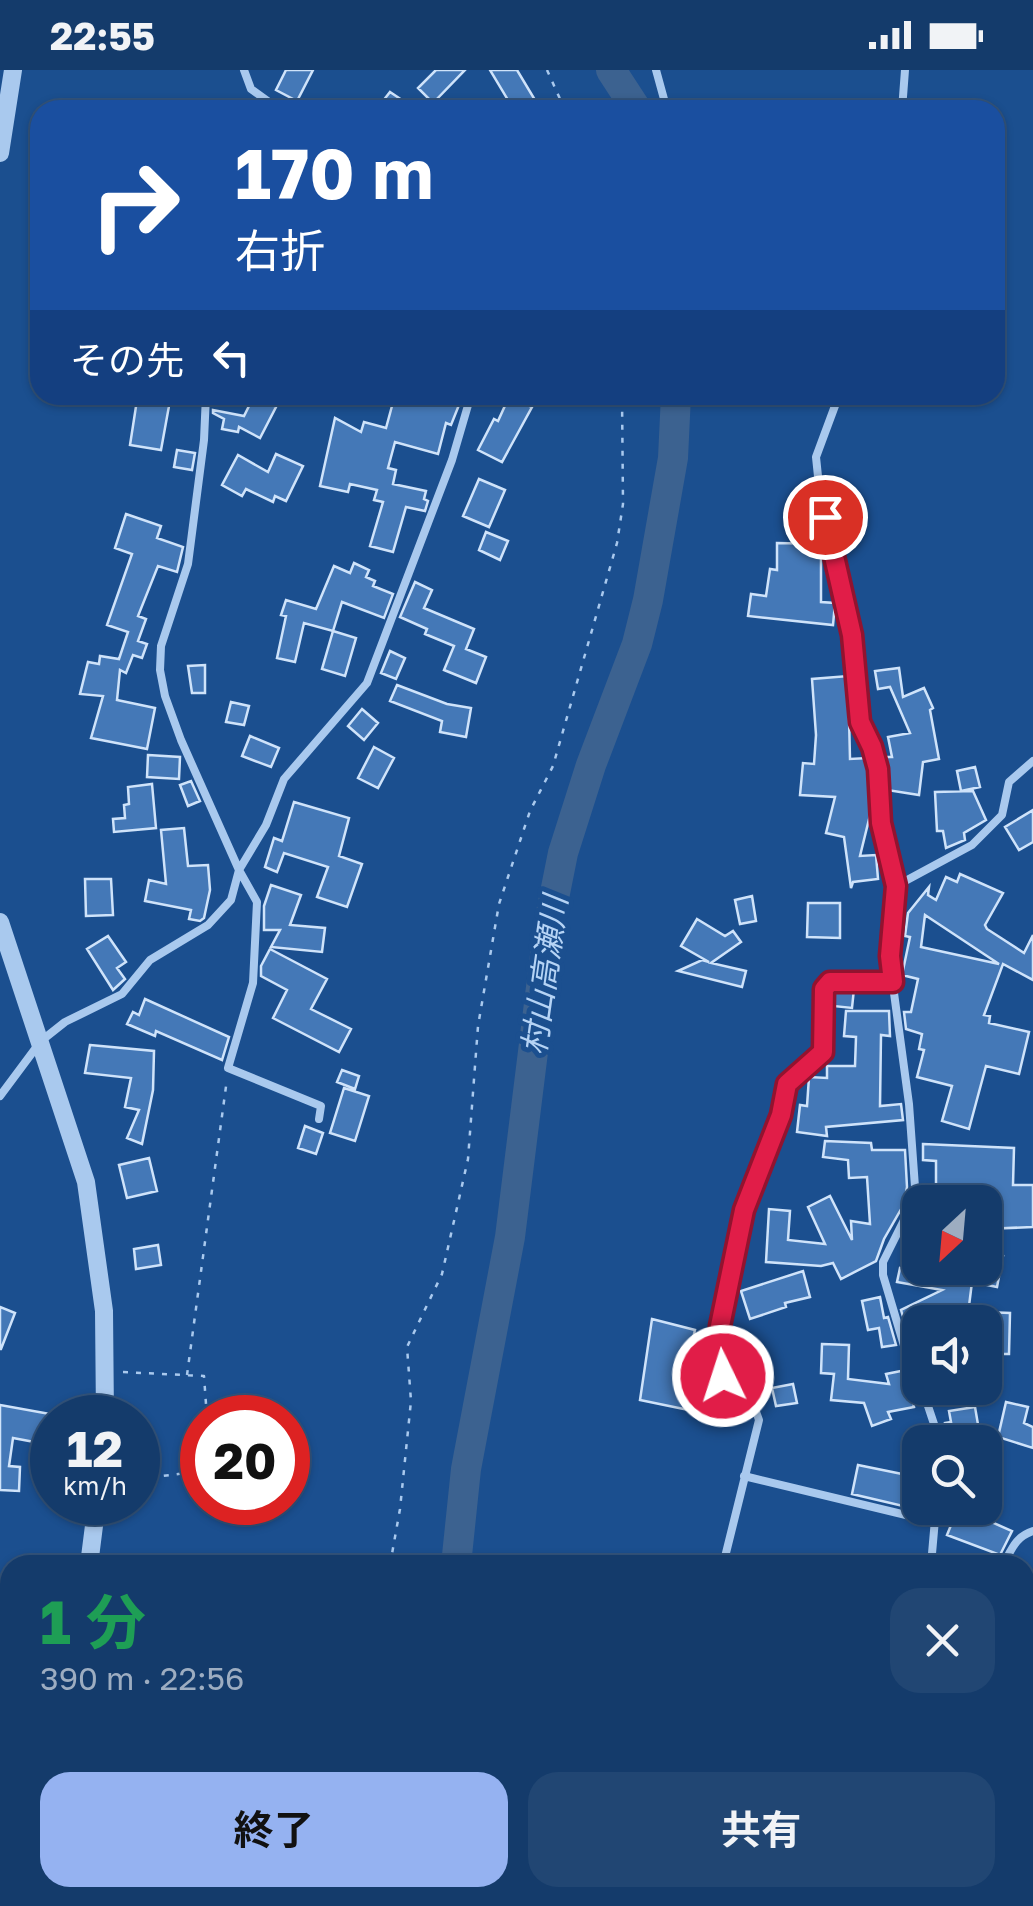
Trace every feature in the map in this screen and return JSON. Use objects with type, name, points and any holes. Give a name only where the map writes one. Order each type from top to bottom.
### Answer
[{"type":"street","points":[[0,153],[13,70]]},
{"type":"street","points":[[0,922],[86,1182],[100,1268],[106,1395]]},
{"type":"street","points":[[90,1555],[94,1525]]},
{"type":"lane","points":[[244,70],[251,90],[266,100]]},
{"type":"lane","points":[[656,70],[664,100]]},
{"type":"lane","points":[[903,100],[905,70]]},
{"type":"lane","points":[[206,405],[188,564],[161,646],[160,670],[181,740],[257,902],[253,982],[228,1068],[321,1106],[319,1119]]},
{"type":"lane","points":[[0,1096],[41,1041],[65,1022],[122,994],[150,960],[208,925],[231,900],[239,870],[266,825],[284,780],[366,684],[452,460],[467,405]]},
{"type":"lane","points":[[835,405],[816,457],[818,486],[852,635],[860,722],[878,769],[881,823],[896,886],[890,956],[915,1187],[911,1206],[883,1262],[883,1275],[902,1338]]},
{"type":"lane","points":[[896,886],[972,844],[1002,815],[1008,782],[1033,761]]},
{"type":"lane","points":[[725,1555],[758,1420],[754,1406],[726,1406],[720,1326],[744,1210],[781,1115],[787,1084],[823,1052],[824,989],[830,982],[893,982]]},
{"type":"lane","points":[[744,1476],[902,1514]]},
{"type":"lane","points":[[932,1555],[934,1525]]},
{"type":"lane","points":[[1008,1555],[1014,1543],[1033,1530]]},
{"type":"path","points":[[546,70],[560,100]]},
{"type":"path","points":[[392,1555],[411,1401],[408,1347],[442,1274],[468,1159],[478,1026],[499,904],[530,811],[553,766],[617,544],[623,504],[622,405]]},
{"type":"path","points":[[187,1375],[228,1068]]},
{"type":"path","points":[[106,1372],[204,1376],[205,1395]]},
{"type":"building","points":[[286,70],[313,70],[298,100],[276,90]]},
{"type":"building","points":[[436,70],[465,70],[436,100],[430,100],[418,88]]},
{"type":"building","points":[[490,70],[517,70],[535,100],[508,100]]},
{"type":"building","points":[[390,92],[402,100],[384,100]]},
{"type":"building","points":[[136,405],[169,406],[161,450],[130,445]]},
{"type":"building","points":[[250,405],[276,407],[260,438],[239,427],[238,432],[222,429],[224,419],[213,410],[244,416]]},
{"type":"building","points":[[392,405],[459,405],[451,425],[446,423],[438,454],[395,442],[388,468],[396,470],[393,484],[426,491],[424,499],[428,501],[425,511],[406,507],[393,552],[370,546],[383,502],[374,500],[377,490],[350,484],[348,492],[320,486],[335,418],[361,432],[364,422],[386,428]]},
{"type":"building","points":[[505,405],[532,407],[502,462],[478,450],[494,419],[498,421]]},
{"type":"building","points":[[177,450],[195,453],[192,470],[174,467]]},
{"type":"building","points":[[276,454],[303,466],[286,501],[275,496],[273,502],[246,489],[242,496],[222,485],[238,455],[268,472]]},
{"type":"building","points":[[479,479],[505,490],[489,527],[463,516]]},
{"type":"building","points":[[126,514],[161,526],[157,538],[183,547],[177,572],[158,566],[138,616],[146,619],[138,641],[147,644],[142,658],[133,655],[126,673],[120,670],[117,700],[155,708],[147,749],[91,738],[103,696],[80,694],[88,662],[99,664],[100,656],[119,659],[128,632],[107,625],[132,554],[115,548]]},
{"type":"building","points":[[486,532],[508,541],[500,560],[479,550]]},
{"type":"building","points":[[777,543],[821,544],[821,602],[835,603],[833,625],[748,616],[751,594],[766,596],[770,569],[777,570]]},
{"type":"building","points":[[354,563],[369,570],[366,577],[375,581],[373,586],[393,594],[384,618],[342,602],[333,631],[304,623],[295,662],[277,658],[286,600],[316,609],[334,566],[350,573]]},
{"type":"building","points":[[415,582],[432,590],[424,608],[474,629],[466,649],[486,657],[476,683],[444,670],[454,646],[425,634],[427,629],[400,617]]},
{"type":"building","points":[[333,631],[356,638],[345,676],[322,669]]},
{"type":"building","points":[[390,651],[405,658],[396,679],[381,673]]},
{"type":"building","points":[[205,665],[205,693],[192,693],[188,666]]},
{"type":"building","points":[[899,668],[903,697],[924,688],[933,708],[930,710],[939,759],[923,762],[919,795],[887,790],[883,757],[892,757],[888,737],[910,733],[890,687],[878,689],[875,671]]},
{"type":"building","points":[[848,676],[850,759],[868,758],[871,770],[871,811],[860,856],[876,855],[878,879],[853,882],[851,888],[844,837],[826,833],[835,797],[800,795],[803,763],[814,764],[812,679]]},
{"type":"building","points":[[397,685],[447,704],[471,708],[466,737],[440,732],[442,721],[390,701]]},
{"type":"building","points":[[231,702],[249,706],[244,725],[226,722]]},
{"type":"building","points":[[362,709],[378,723],[364,740],[348,726]]},
{"type":"building","points":[[250,736],[279,748],[271,767],[242,756]]},
{"type":"building","points":[[374,747],[394,758],[378,788],[358,778]]},
{"type":"building","points":[[148,755],[180,757],[179,779],[147,777]]},
{"type":"building","points":[[975,767],[980,787],[961,791],[957,771]]},
{"type":"building","points":[[191,781],[200,801],[188,806],[180,785]]},
{"type":"building","points":[[152,784],[156,828],[114,832],[113,819],[125,818],[128,787]]},
{"type":"building","points":[[973,791],[986,820],[964,833],[965,840],[946,848],[943,831],[937,831],[935,792]]},
{"type":"building","points":[[294,802],[349,818],[339,856],[362,864],[347,907],[317,897],[328,867],[284,853],[277,872],[265,867],[274,838],[282,841]]},
{"type":"building","points":[[1033,810],[1033,842],[1019,850],[1005,827]]},
{"type":"building","points":[[184,828],[188,866],[208,865],[210,890],[200,921],[189,919],[191,910],[145,901],[149,880],[166,884],[161,830]]},
{"type":"building","points":[[960,874],[1003,893],[985,925],[987,929],[1024,953],[1033,935],[1033,980],[1003,964],[984,1015],[990,1016],[989,1023],[1029,1032],[1019,1074],[986,1066],[969,1129],[942,1121],[952,1086],[917,1077],[924,1050],[919,1049],[922,1034],[906,1029],[904,1012],[911,1012],[918,979],[902,975],[910,937],[905,936],[908,913],[929,887],[928,895],[936,900],[946,877],[957,882]],"holes":[[[925,915],[999,964],[921,947]]]},
{"type":"building","points":[[85,879],[111,879],[113,915],[86,916]]},
{"type":"building","points":[[271,885],[301,895],[290,925],[325,928],[322,952],[271,947],[280,930],[264,930],[264,906]]},
{"type":"building","points":[[752,896],[756,921],[740,924],[735,900]]},
{"type":"building","points":[[808,903],[840,903],[840,938],[807,937]]},
{"type":"building","points":[[697,919],[725,936],[733,931],[741,942],[711,963],[746,971],[742,987],[678,971],[702,960],[709,962],[681,946]]},
{"type":"building","points":[[108,936],[126,962],[117,968],[125,979],[113,990],[87,949]]},
{"type":"building","points":[[270,949],[327,979],[311,1009],[351,1029],[339,1052],[273,1018],[287,990],[261,976],[261,966]]},
{"type":"building","points":[[834,989],[854,989],[852,1008],[833,1006]]},
{"type":"building","points":[[145,999],[229,1037],[222,1060],[156,1031],[155,1036],[127,1024],[133,1012],[139,1015]]},
{"type":"building","points":[[846,1011],[889,1011],[890,1036],[881,1035],[880,1106],[901,1104],[903,1120],[826,1127],[827,1136],[797,1132],[800,1105],[807,1106],[809,1077],[827,1078],[827,1066],[855,1066],[856,1037],[844,1036]]},
{"type":"building","points":[[90,1045],[154,1051],[153,1090],[142,1144],[127,1138],[139,1110],[125,1107],[131,1078],[85,1073]]},
{"type":"building","points":[[342,1070],[359,1076],[355,1089],[337,1082]]},
{"type":"building","points":[[344,1088],[369,1096],[355,1141],[330,1133]]},
{"type":"building","points":[[305,1126],[323,1133],[316,1154],[298,1148]]},
{"type":"building","points":[[825,1141],[871,1143],[872,1150],[905,1150],[907,1185],[902,1185],[902,1208],[876,1261],[841,1279],[833,1263],[821,1266],[766,1262],[769,1209],[790,1211],[788,1240],[825,1244],[808,1207],[830,1196],[852,1240],[851,1221],[870,1224],[867,1177],[849,1178],[848,1160],[823,1157]]},
{"type":"building","points":[[923,1144],[1014,1148],[1013,1185],[1033,1185],[1033,1227],[1002,1228],[1002,1185],[936,1185],[936,1161],[923,1160]]},
{"type":"building","points":[[149,1158],[157,1191],[127,1198],[119,1165]]},
{"type":"building","points":[[158,1245],[161,1265],[136,1269],[134,1249]]},
{"type":"building","points":[[803,1271],[810,1297],[750,1319],[741,1291]]},
{"type":"building","points":[[914,1285],[972,1285],[969,1305],[911,1305],[942,1290]]},
{"type":"building","points":[[880,1297],[896,1345],[882,1347],[879,1328],[868,1330],[862,1301]]},
{"type":"building","points":[[0,1307],[15,1313],[1,1349],[0,1349]]},
{"type":"building","points":[[1002,1313],[1010,1313],[1009,1354],[1002,1354]]},
{"type":"building","points":[[652,1319],[695,1330],[683,1379],[714,1385],[708,1414],[640,1400]]},
{"type":"building","points":[[822,1344],[849,1345],[848,1379],[889,1384],[886,1374],[902,1371],[902,1405],[914,1407],[888,1412],[891,1419],[872,1426],[864,1403],[831,1400],[834,1374],[821,1373]]},
{"type":"building","points":[[793,1384],[797,1403],[776,1406],[772,1388]]},
{"type":"building","points":[[1006,1402],[1028,1407],[1024,1423],[1033,1427],[1033,1448],[1002,1438]]},
{"type":"building","points":[[0,1405],[30,1410],[30,1441],[13,1438],[9,1466],[20,1467],[19,1491],[0,1490]]},
{"type":"building","points":[[975,1407],[978,1425],[945,1425],[951,1422],[949,1411]]},
{"type":"building","points":[[858,1465],[902,1474],[902,1506],[852,1494]]},
{"type":"building","points":[[951,1525],[998,1525],[1012,1531],[1000,1555],[947,1535]]},
{"type":"waterway","name":"村山高瀬川","points":[[611,70],[630,100]]},
{"type":"waterway","name":"村山高瀬川","points":[[457,1555],[466,1469],[510,1237],[549,923],[563,853],[637,644],[648,600],[673,458],[676,405]]},
{"type":"route","points":[[723,1376],[720,1326],[744,1210],[781,1115],[787,1084],[823,1052],[824,989],[830,982],[893,982],[890,956],[896,886],[881,823],[878,769],[860,722],[852,635],[825,517]]}]
